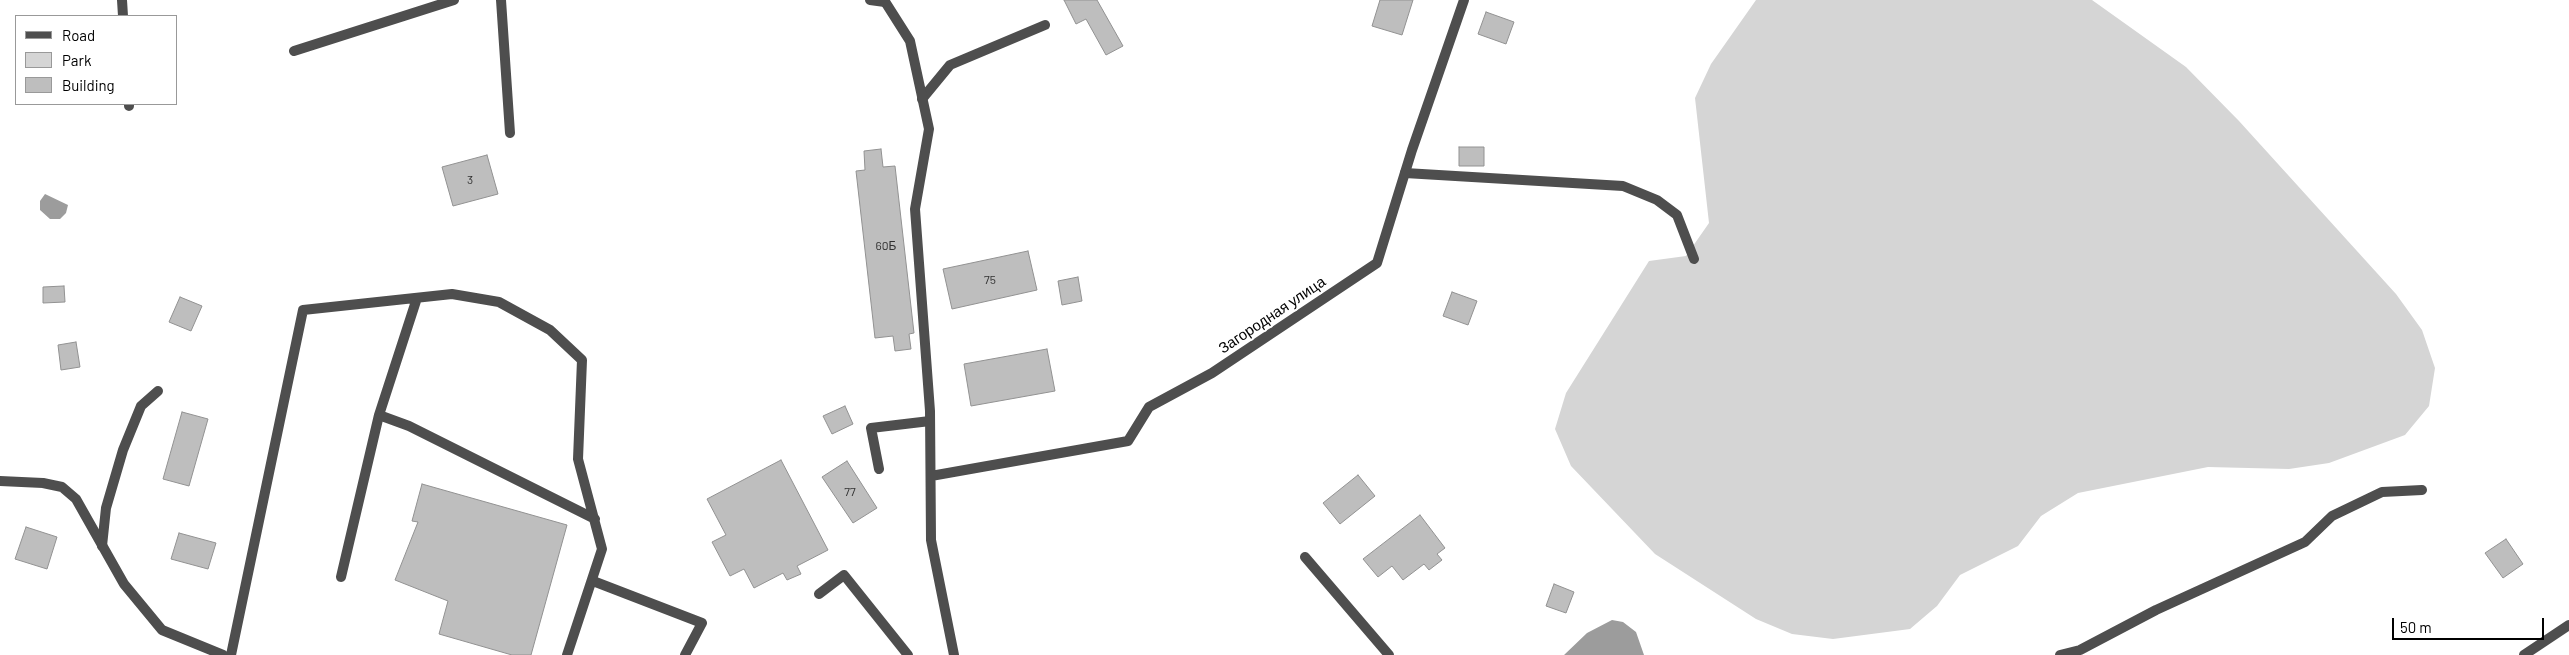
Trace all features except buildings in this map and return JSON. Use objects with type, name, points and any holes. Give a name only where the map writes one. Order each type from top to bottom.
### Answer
[{"type":"street","points":[[122,0],[123,15]]},
{"type":"street","points":[[294,51],[454,0]]},
{"type":"street","points":[[501,0],[510,133]]},
{"type":"street","points":[[870,0],[884,1],[910,42],[929,129],[914,209],[930,422],[932,540],[954,655]]},
{"type":"street","name":"Загородная улица","points":[[930,476],[1128,441],[1149,407],[1212,373],[1377,263],[1464,0]]},
{"type":"street","points":[[922,99],[950,65],[1045,25]]},
{"type":"street","points":[[1405,174],[1623,186],[1657,200],[1677,215],[1694,259]]},
{"type":"street","points":[[231,655],[303,310],[452,294],[499,302],[550,330],[582,360],[578,459],[602,548],[593,581],[567,655]]},
{"type":"street","points":[[340,577],[379,415],[417,298]]},
{"type":"street","points":[[102,546],[106,508],[123,450],[141,406],[158,391]]},
{"type":"street","points":[[379,415],[409,426],[594,519]]},
{"type":"street","points":[[879,469],[871,428],[930,422]]},
{"type":"street","points":[[0,480],[42,483],[62,487],[76,499],[124,584],[162,630],[223,655]]},
{"type":"street","points":[[2060,655],[2080,650],[2156,610],[2305,542],[2332,516],[2382,492],[2422,490]]},
{"type":"street","points":[[1305,557],[1389,655]]},
{"type":"street","points":[[819,594],[844,575],[908,655]]},
{"type":"street","points":[[593,581],[702,623],[685,655]]},
{"type":"street","points":[[2524,655],[2569,625]]},
{"type":"green space","points":[[1756,0],[2092,0],[2186,67],[2239,121],[2396,294],[2422,330],[2435,368],[2429,406],[2405,435],[2329,463],[2289,469],[2208,467],[2078,493],[2041,516],[2018,546],[1960,575],[1937,606],[1910,629],[1833,639],[1792,634],[1756,619],[1655,554],[1571,466],[1555,429],[1566,393],[1649,261],[1686,256],[1709,223],[1695,98],[1711,64]]},
{"type":"shaded area","points":[[45,194],[68,205],[66,213],[60,219],[50,219],[40,210],[40,201]]},
{"type":"shaded area","points":[[1612,620],[1623,622],[1636,632],[1644,655],[1564,655],[1587,633]]}]
